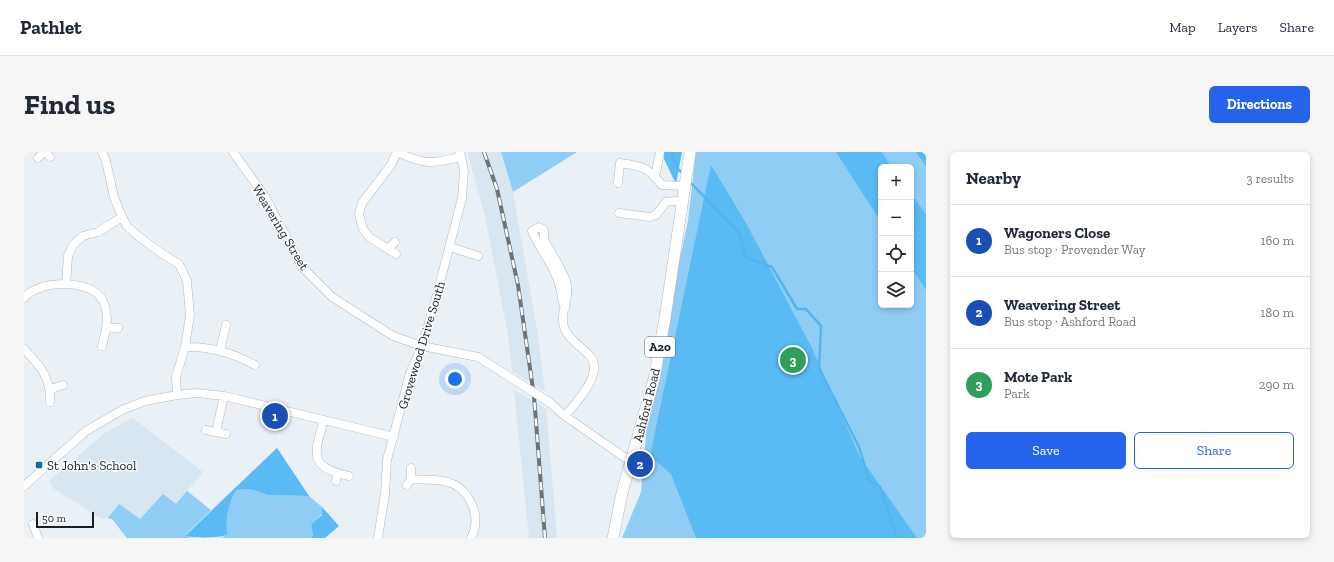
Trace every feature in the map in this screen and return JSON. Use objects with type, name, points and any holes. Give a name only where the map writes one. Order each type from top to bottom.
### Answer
[{"type":"main road","name":"Ashford Road","points":[[613,538],[622,493],[654,378],[666,318],[690,152]]},
{"type":"street","points":[[102,152],[106,161],[114,197],[127,226],[161,253],[179,264],[187,281],[190,315],[185,347],[176,377],[177,395]]},
{"type":"street","name":"Weavering Street","points":[[233,152],[266,198],[302,266],[332,297],[393,336],[422,346],[478,357],[548,402],[565,416],[624,457]]},
{"type":"street","points":[[396,254],[389,248],[369,237],[363,229],[359,214],[362,203],[391,165],[397,152],[424,163],[440,162],[460,154]]},
{"type":"street","points":[[655,177],[660,152]]},
{"type":"street","name":"Grovewood Drive South","points":[[378,538],[385,494],[387,460],[410,373],[422,346],[450,247],[462,198],[464,172],[460,154]]},
{"type":"street","points":[[618,183],[620,163],[642,166],[662,185],[685,186]]},
{"type":"street","points":[[618,213],[650,217],[656,215],[666,202],[682,202]]},
{"type":"street","points":[[66,284],[68,256],[73,245],[83,236],[98,232],[122,217]]},
{"type":"street","points":[[565,308],[561,300],[559,283],[547,258],[536,242],[532,231],[539,227],[544,230],[544,240],[562,271],[567,285],[568,299],[565,308],[562,315],[566,331],[571,338],[590,355],[594,362],[592,378],[587,388],[565,416]]},
{"type":"street","points":[[389,248],[395,242]]},
{"type":"street","points":[[450,247],[478,256]]},
{"type":"street","points":[[24,298],[36,289],[49,285],[66,284],[83,286],[92,290],[102,300],[108,314],[107,327],[102,346]]},
{"type":"street","points":[[220,350],[226,325]]},
{"type":"street","points":[[107,327],[118,328]]},
{"type":"street","points":[[185,347],[198,346],[220,350],[238,356],[255,365]]},
{"type":"street","points":[[24,349],[42,368],[51,389],[50,402]]},
{"type":"street","points":[[51,389],[63,385]]},
{"type":"street","points":[[24,486],[89,429],[122,410],[145,401],[177,395],[197,393],[224,396],[394,437]]},
{"type":"street","points":[[216,432],[224,396]]},
{"type":"street","points":[[324,420],[316,452],[318,459],[321,465],[336,477],[349,476]]},
{"type":"street","points":[[206,430],[226,434]]},
{"type":"street","points":[[411,468],[409,482],[450,483],[462,490],[470,501],[475,513],[475,526],[471,538]]},
{"type":"street","points":[[33,524],[38,538]]},
{"type":"shaded area","points":[[467,152],[501,152],[513,192],[537,330],[545,391],[512,371],[508,335],[485,216]]},
{"type":"shaded area","points":[[501,152],[577,152],[513,192]]},
{"type":"shaded area","points":[[664,152],[682,152],[676,184],[664,159]]},
{"type":"shaded area","points":[[696,152],[926,152],[926,538],[622,538],[641,492],[648,414],[688,220]]},
{"type":"shaded area","points":[[836,152],[882,152],[889,164],[878,164],[878,217]]},
{"type":"shaded area","points":[[916,152],[926,152],[926,166]]},
{"type":"shaded area","points":[[711,165],[746,223],[811,346],[860,457],[917,538],[696,538],[671,474],[650,456]]},
{"type":"shaded area","points":[[914,198],[926,214],[926,290],[914,272]]},
{"type":"shaded area","points":[[514,390],[546,408],[557,538],[529,538]]},
{"type":"shaded area","points":[[133,418],[203,472],[187,491],[211,510],[277,448],[309,496],[322,507],[339,526],[325,538],[127,538],[112,519],[102,519],[54,489],[49,481],[106,432]]},
{"type":"shaded area","points":[[277,448],[309,496],[268,495],[250,489],[236,490],[228,512],[226,523],[227,535],[218,537],[185,536]]},
{"type":"shaded area","points":[[250,489],[268,495],[309,496],[322,507],[322,514],[311,524],[313,534],[312,538],[222,538],[226,535],[228,512],[236,490]]},
{"type":"shaded area","points":[[187,491],[211,510],[185,535],[191,538],[127,538],[112,519],[108,518],[119,504],[140,519],[163,494],[176,504]]},
{"type":"shaded area","points":[[322,507],[339,526],[325,538],[312,538],[313,534],[311,524],[322,515]]},
{"type":"waterway","points":[[671,152],[678,169],[681,172]]},
{"type":"waterway","points":[[692,184],[740,234],[745,257],[772,267],[797,309],[806,309],[821,326],[819,368],[859,447],[869,480],[880,487],[897,538]]},
{"type":"railway","points":[[484,152],[497,189],[518,285],[534,396],[545,538]]},
{"type":"place","name":"Mote Park","points":[[793,360]]},
{"type":"place","name":"Wagoners Close","points":[[275,416]]},
{"type":"place","name":"Weavering Street","points":[[640,464]]},
{"type":"place","name":"St John's School","points":[[39,465]]}]
